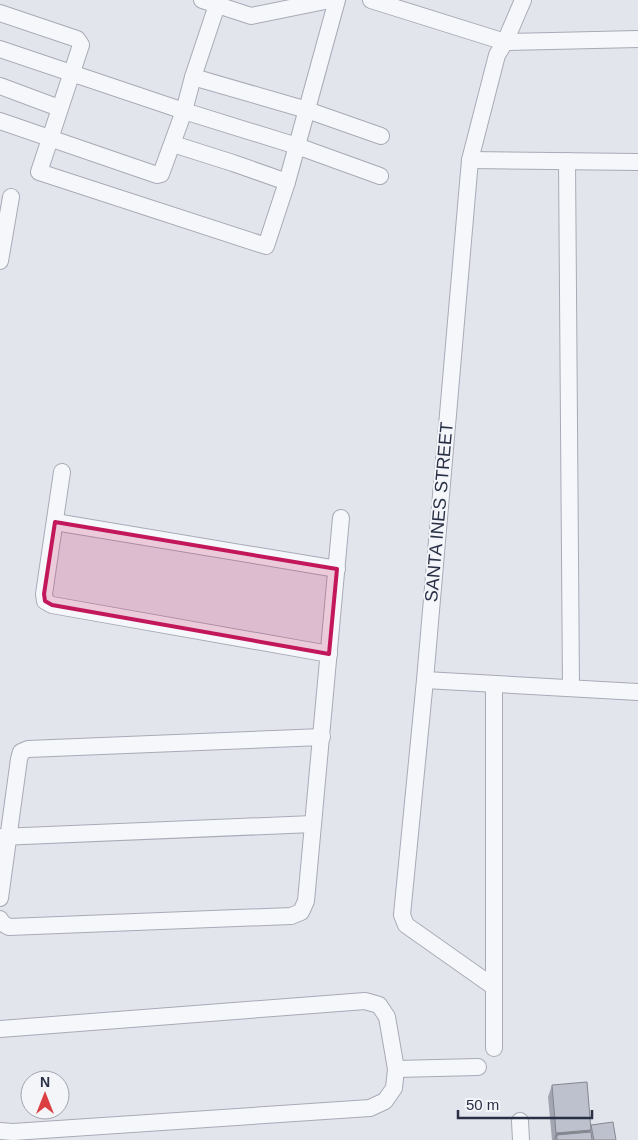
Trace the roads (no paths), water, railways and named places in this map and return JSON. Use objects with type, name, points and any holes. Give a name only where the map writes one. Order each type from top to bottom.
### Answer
[{"type":"street","points":[[0,122],[157,175],[161,174],[164,171],[184,111],[210,2],[251,16],[330,0]]},
{"type":"street","points":[[0,13],[80,41],[82,45],[59,108],[39,172],[266,246],[287,182],[338,0]]},
{"type":"street","points":[[370,0],[505,42],[638,38]]},
{"type":"street","name":"SANTA INES STREET","points":[[494,988],[406,925],[402,915],[425,680],[470,160],[497,55],[505,42],[522,0]]},
{"type":"street","points":[[0,49],[184,111],[297,146],[380,176]]},
{"type":"street","points":[[193,77],[307,110],[381,136]]},
{"type":"street","points":[[0,86],[59,108]]},
{"type":"street","points":[[173,144],[287,182]]},
{"type":"street","points":[[470,160],[638,162]]},
{"type":"street","points":[[567,161],[571,688]]},
{"type":"street","points":[[0,261],[11,197]]},
{"type":"street","points":[[62,472],[44,594],[45,601],[52,605],[329,654]]},
{"type":"street","points":[[0,920],[2,924],[9,927],[290,916],[302,912],[306,901],[341,518]]},
{"type":"street","points":[[55,522],[337,570]]},
{"type":"street","points":[[425,680],[638,692]]},
{"type":"street","points":[[494,685],[494,1048]]},
{"type":"street","points":[[0,898],[4,837],[21,752],[28,749],[322,737]]},
{"type":"street","points":[[4,837],[313,824]]},
{"type":"street","points":[[0,1029],[365,1001],[379,1005],[387,1017],[396,1069],[394,1088],[385,1101],[370,1108],[0,1131]]},
{"type":"street","points":[[396,1069],[478,1067]]},
{"type":"street","points":[[520,1121],[521,1140]]}]
